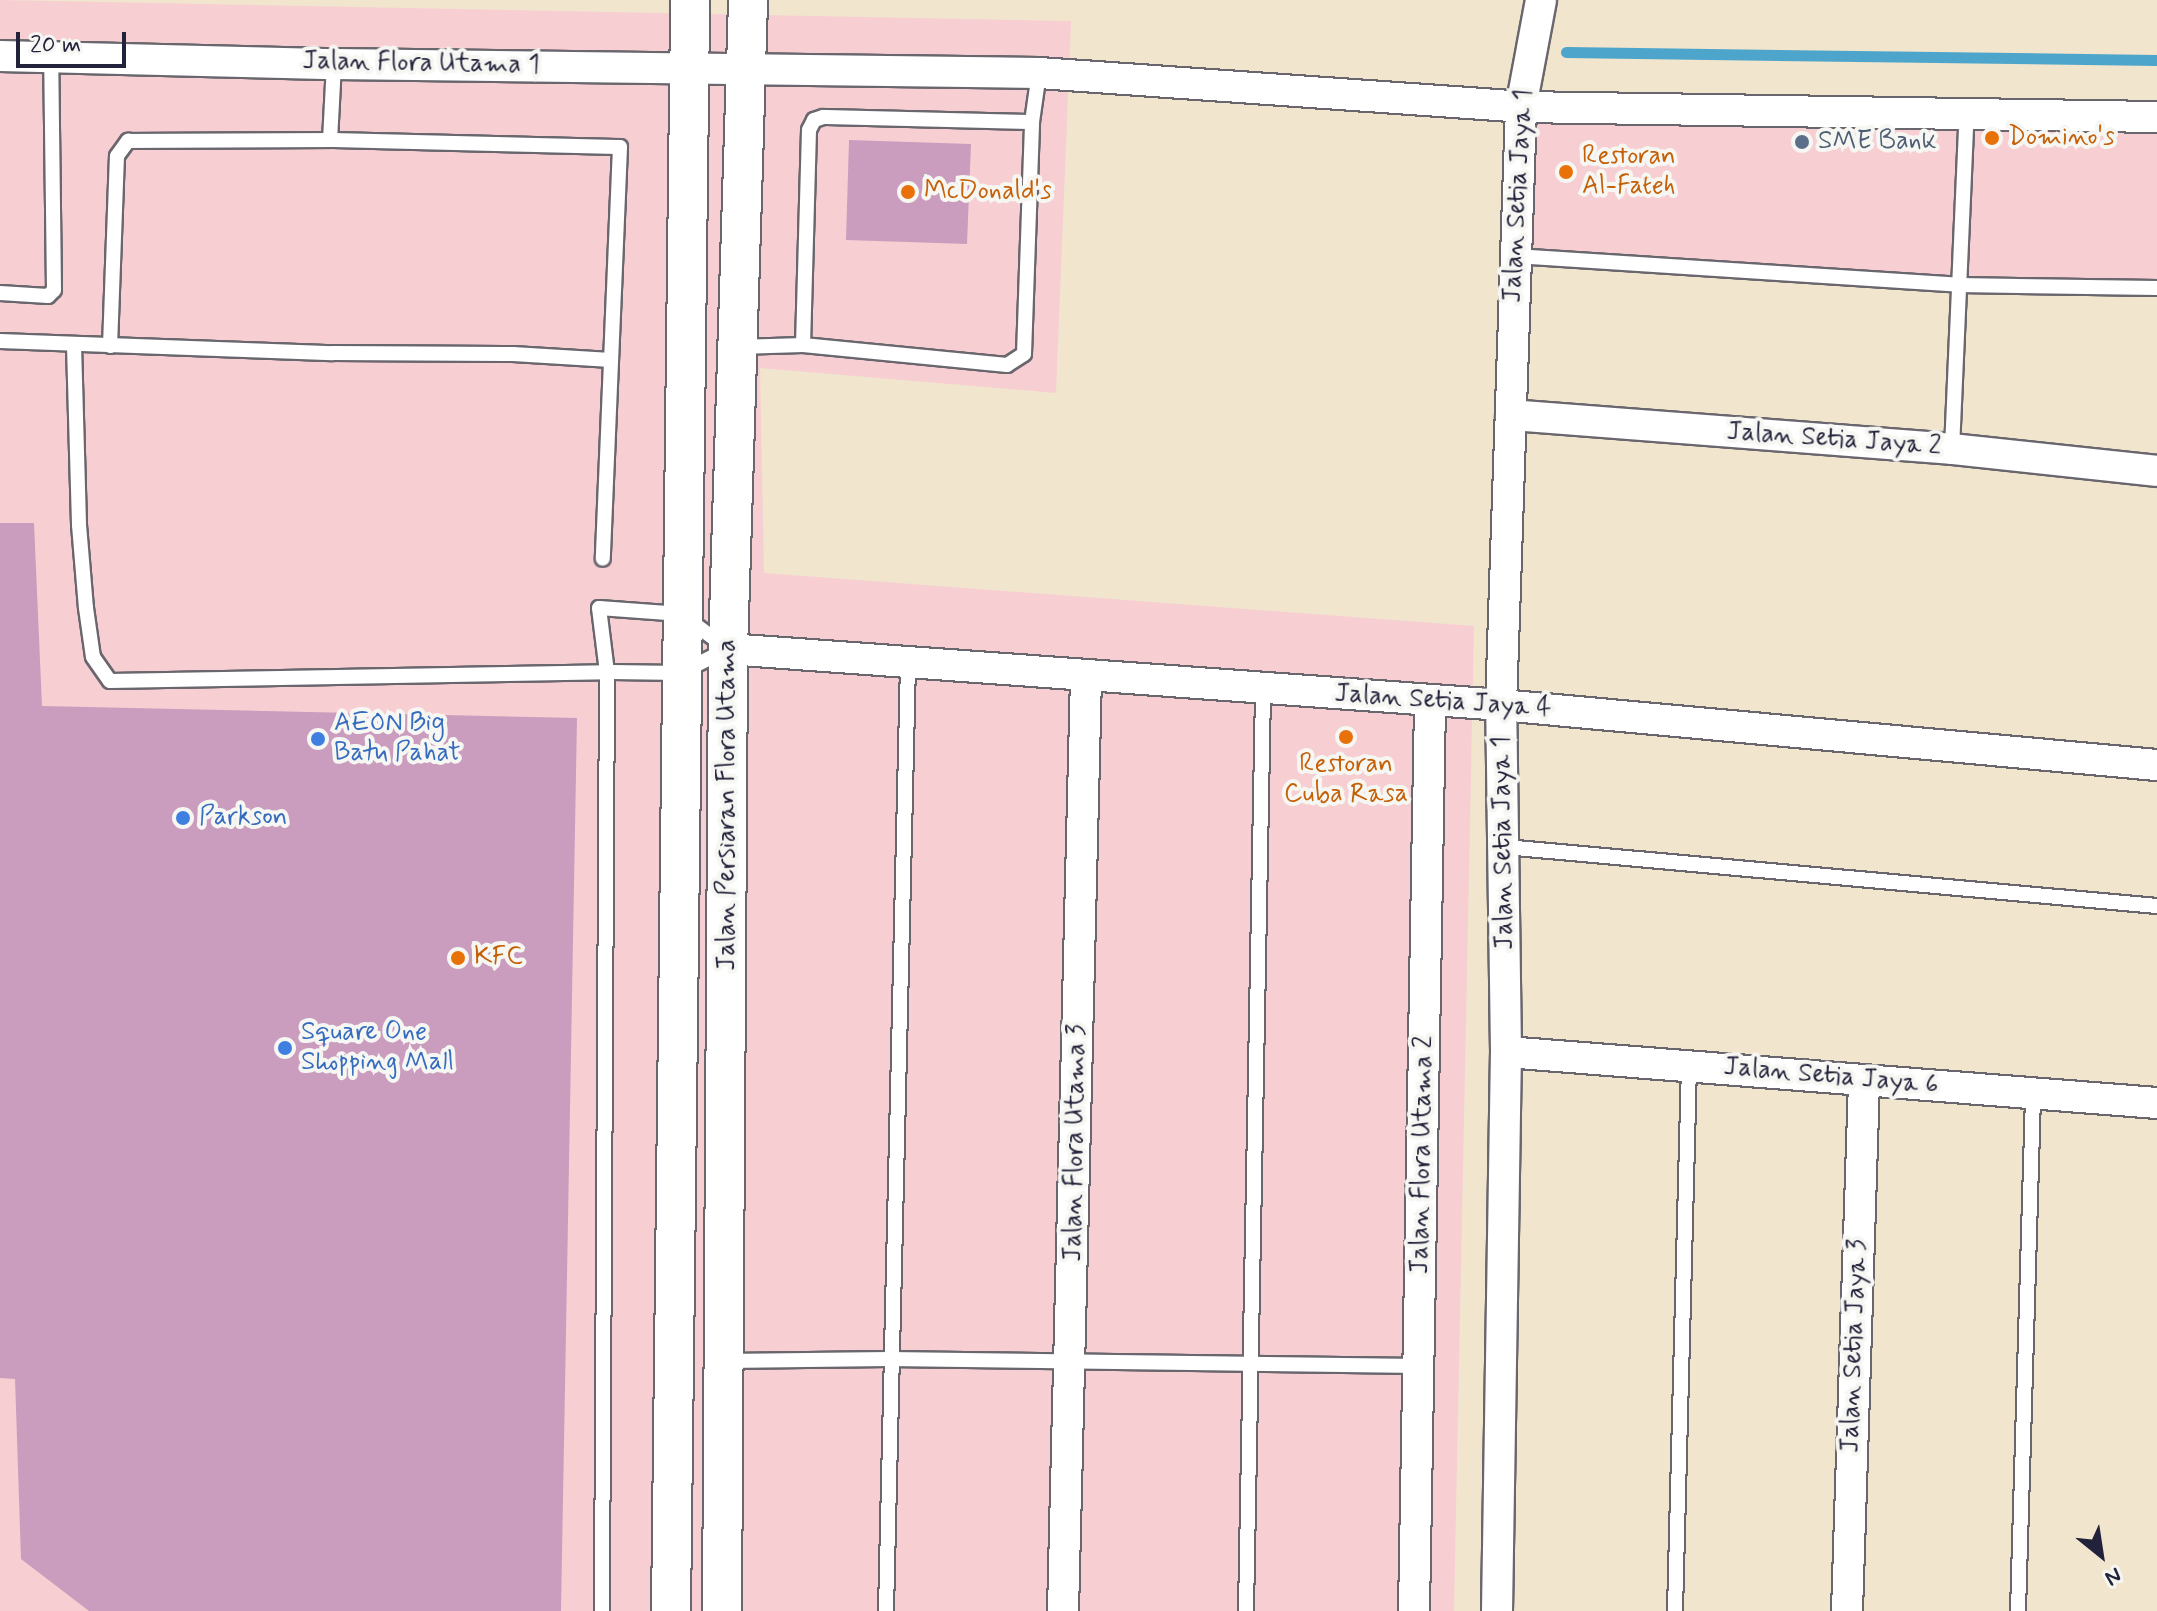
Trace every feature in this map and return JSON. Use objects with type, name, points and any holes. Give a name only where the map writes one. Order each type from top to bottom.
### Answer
[{"type":"street","name":"Jalan Persiaran Flora Utama","points":[[671,1611],[690,0]]},
{"type":"street","name":"Jalan Persiaran Flora Utama","points":[[722,1611],[728,649],[748,0]]},
{"type":"street","name":"Jalan Setia Jaya 1","points":[[1497,1611],[1506,1052],[1501,705],[1521,107],[1524,76],[1538,14]]},
{"type":"street","name":"Jalan Flora Utama 1","points":[[0,56],[334,64],[1039,73],[1521,107],[1967,111],[2157,117]]},
{"type":"street","name":"Jalan Setia Jaya 2","points":[[1511,415],[1952,449],[2157,471]]},
{"type":"street","name":"Jalan Setia Jaya 4","points":[[728,649],[1501,705],[2157,765]]},
{"type":"street","name":"Jalan Flora Utama 3","points":[[1063,1611],[1086,675]]},
{"type":"street","name":"Jalan Flora Utama 2","points":[[1414,1611],[1430,700]]},
{"type":"street","name":"Jalan Setia Jaya 6","points":[[1506,1052],[2157,1103]]},
{"type":"street","name":"Jalan Setia Jaya 3","points":[[1847,1611],[1864,1081]]},
{"type":"lane","points":[[0,293],[48,296],[54,290],[51,57]]},
{"type":"lane","points":[[330,140],[334,64]]},
{"type":"lane","points":[[735,347],[803,345],[1007,365],[1024,354],[1032,122],[1039,73]]},
{"type":"lane","points":[[1952,449],[1967,111]]},
{"type":"lane","points":[[803,345],[809,130],[814,120],[823,117],[1032,122]]},
{"type":"lane","points":[[110,346],[117,156],[128,141],[330,140],[620,147],[603,559]]},
{"type":"lane","points":[[1515,256],[1959,285],[2157,288]]},
{"type":"lane","points":[[0,341],[141,348],[513,354],[611,360]]},
{"type":"lane","points":[[74,345],[79,525],[86,608],[93,657],[110,681],[607,672],[680,673],[728,649],[681,614],[599,608],[607,672],[602,1611]]},
{"type":"lane","points":[[886,1611],[889,1359],[908,660]]},
{"type":"lane","points":[[1246,1611],[1253,1364],[1263,690]]},
{"type":"lane","points":[[1505,847],[2157,906]]},
{"type":"lane","points":[[1675,1611],[1689,1064]]},
{"type":"lane","points":[[2018,1611],[2033,1095]]},
{"type":"lane","points":[[725,1361],[889,1359],[1420,1366]]},
{"type":"shaded area","points":[[0,0],[1071,21],[1056,393],[760,368],[764,573],[1474,626],[1454,1611],[0,1611]]},
{"type":"shaded area","points":[[1510,90],[1617,95],[2157,104],[2157,297],[1947,293],[1502,263]]},
{"type":"building","name":"McDonald's","points":[[849,140],[971,144],[967,244],[846,240]]},
{"type":"building","name":"Square One Shopping Mall","points":[[0,523],[34,523],[42,706],[577,718],[561,1611],[89,1611],[21,1559],[15,1379],[0,1378]]},
{"type":"waterway","points":[[1566,52],[2157,60]]},
{"type":"place","name":"Domino's","points":[[1992,138]]},
{"type":"place","name":"SME Bank","points":[[1802,142]]},
{"type":"place","name":"Restoran Al-Fateh","points":[[1566,172]]},
{"type":"place","name":"McDonald's","points":[[908,192]]},
{"type":"place","name":"Restoran Cuba Rasa","points":[[1346,737]]},
{"type":"place","name":"AEON Big Batu Pahat","points":[[318,739]]},
{"type":"place","name":"Parkson","points":[[183,818]]},
{"type":"place","name":"KFC","points":[[458,958]]},
{"type":"place","name":"Square One Shopping Mall","points":[[285,1048]]}]
